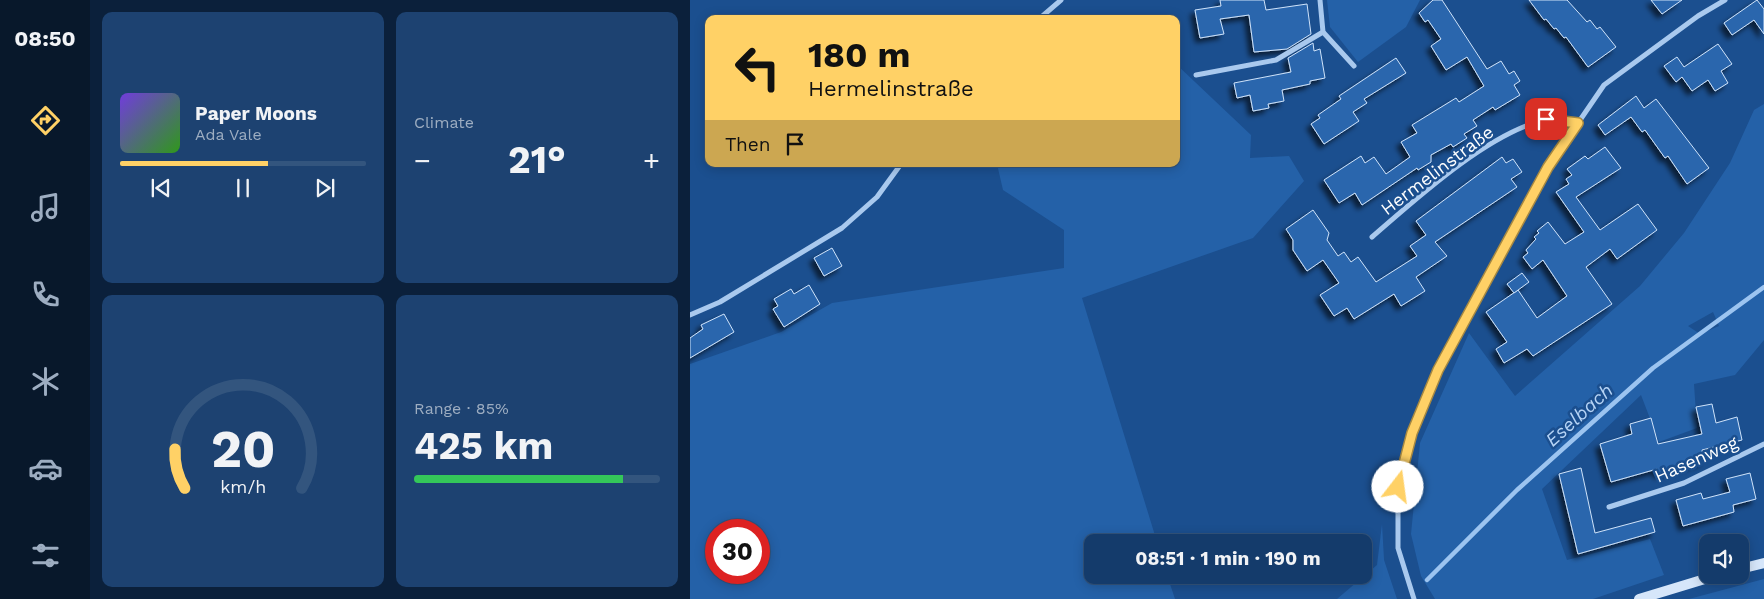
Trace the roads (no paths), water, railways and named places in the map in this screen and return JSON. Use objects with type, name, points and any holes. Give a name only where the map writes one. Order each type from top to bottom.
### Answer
[{"type":"street","points":[[1044,15],[1061,0]]},
{"type":"street","points":[[1320,0],[1323,32],[1354,66]]},
{"type":"street","points":[[1414,599],[1398,548],[1398,487],[1412,433],[1438,370],[1548,167],[1604,85],[1698,16],[1725,0]]},
{"type":"street","points":[[1196,75],[1276,60],[1323,32]]},
{"type":"street","name":"Hermelinstraße","points":[[1372,237],[1417,198],[1502,136],[1546,119],[1578,123]]},
{"type":"street","points":[[690,315],[720,302],[842,228],[877,197],[899,167]]},
{"type":"street","name":"Hasenweg","points":[[1609,506],[1684,483],[1764,444]]},
{"type":"street","points":[[1749,567],[1764,563]]},
{"type":"street","points":[[1639,599],[1699,581]]},
{"type":"waterway","name":"Eselbach","points":[[1427,580],[1517,490],[1653,368],[1764,287]]}]
